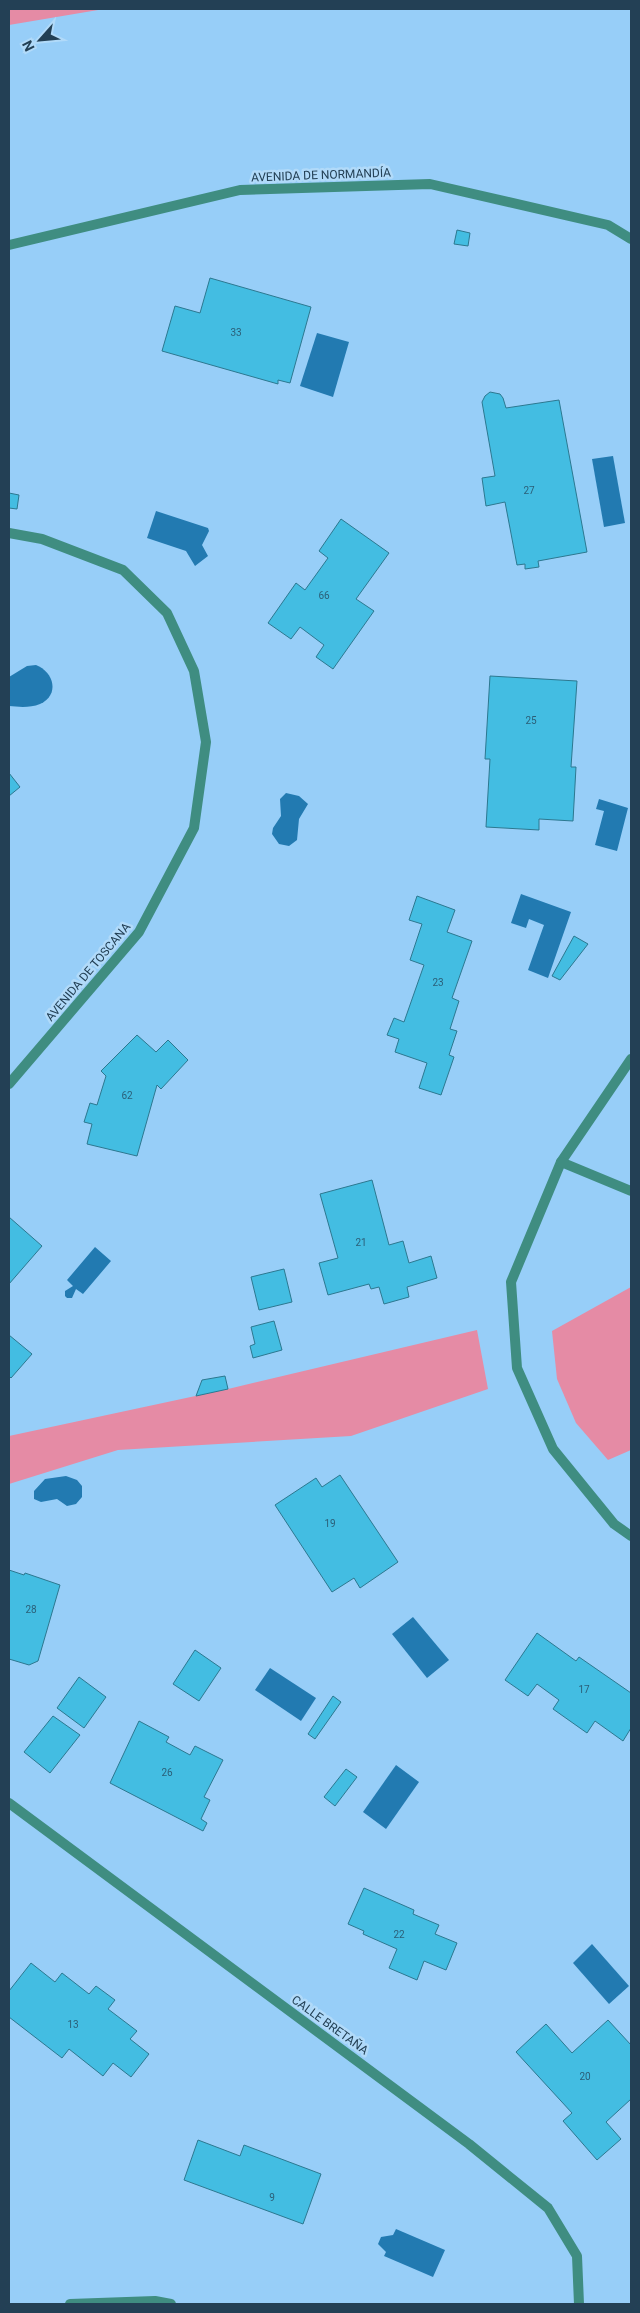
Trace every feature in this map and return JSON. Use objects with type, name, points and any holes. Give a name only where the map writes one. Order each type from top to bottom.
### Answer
[{"type":"street","name":"AVENIDA DE NORMANDÍA","points":[[9,246],[240,190],[430,184],[608,225],[631,239]]},
{"type":"street","name":"AVENIDA DE TOSCANA","points":[[9,533],[42,539],[123,570],[167,612],[194,671],[206,742],[194,828],[140,932],[9,1084]]},
{"type":"street","points":[[631,1059],[561,1162],[511,1282],[517,1368],[553,1449],[614,1524],[631,1536]]},
{"type":"street","points":[[561,1162],[631,1191]]},
{"type":"street","name":"CALLE BRETAÑA","points":[[9,1803],[469,2144],[548,2208],[577,2256],[579,2304]]},
{"type":"street","points":[[70,2304],[155,2302],[171,2304]]},
{"type":"shaded area","points":[[9,9],[104,9],[9,25]]},
{"type":"shaded area","points":[[631,1287],[631,1450],[608,1460],[576,1423],[557,1379],[552,1331]]},
{"type":"shaded area","points":[[477,1330],[488,1389],[351,1436],[118,1450],[9,1484],[9,1436],[228,1389]]},
{"type":"water","points":[[317,333],[349,342],[333,397],[300,386]]},
{"type":"water","points":[[613,456],[625,523],[604,527],[592,459]]},
{"type":"water","points":[[156,511],[208,528],[209,531],[202,545],[208,556],[195,566],[186,551],[147,538]]},
{"type":"water","points":[[36,665],[42,668],[50,678],[52,690],[50,695],[40,704],[24,707],[9,706],[9,677],[27,666]]},
{"type":"water","points":[[286,793],[299,796],[308,804],[299,819],[297,840],[289,846],[279,844],[272,834],[273,828],[281,816],[280,799]]},
{"type":"water","points":[[599,799],[628,808],[617,851],[595,845],[604,811],[596,809]]},
{"type":"water","points":[[521,894],[571,912],[548,978],[528,970],[544,925],[529,919],[526,928],[511,923]]},
{"type":"water","points":[[95,1247],[111,1261],[83,1294],[76,1289],[72,1298],[67,1298],[65,1291],[73,1286],[67,1280]]},
{"type":"water","points":[[66,1476],[77,1480],[82,1486],[82,1497],[76,1504],[67,1506],[57,1499],[41,1502],[34,1499],[34,1491],[45,1479]]},
{"type":"water","points":[[413,1617],[449,1660],[427,1678],[392,1634]]},
{"type":"water","points":[[270,1668],[316,1698],[301,1721],[255,1690]]},
{"type":"water","points":[[396,1765],[419,1782],[386,1829],[363,1812]]},
{"type":"water","points":[[592,1944],[629,1986],[609,2004],[573,1963]]},
{"type":"water","points":[[396,2229],[445,2250],[433,2277],[384,2256],[386,2252],[378,2244],[381,2237],[393,2235]]},
{"type":"building","points":[[457,230],[470,233],[468,246],[454,244]]},
{"type":"building","points":[[210,278],[311,307],[290,383],[278,380],[278,384],[162,351],[175,306],[200,313]]},
{"type":"building","points":[[490,392],[500,394],[506,408],[559,400],[587,552],[538,561],[539,567],[525,569],[525,564],[517,565],[505,502],[486,506],[482,478],[495,476],[482,402]]},
{"type":"building","points":[[9,493],[19,495],[17,509],[9,508]]},
{"type":"building","points":[[341,519],[389,553],[356,599],[374,611],[333,669],[316,657],[324,645],[300,627],[291,639],[268,623],[296,583],[305,590],[328,558],[319,551]]},
{"type":"building","points":[[490,676],[577,681],[571,767],[576,767],[573,821],[539,819],[539,830],[486,827],[490,759],[485,759]]},
{"type":"building","points":[[9,773],[20,787],[9,796]]},
{"type":"building","points":[[417,896],[455,910],[447,932],[472,941],[452,998],[459,1001],[450,1029],[457,1031],[449,1055],[454,1057],[441,1095],[419,1088],[427,1063],[395,1052],[399,1039],[387,1035],[394,1018],[404,1022],[424,965],[410,960],[422,924],[409,920]]},
{"type":"building","points":[[574,936],[588,944],[560,980],[552,976]]},
{"type":"building","points":[[137,1035],[156,1052],[168,1040],[188,1060],[161,1089],[157,1085],[137,1156],[87,1144],[92,1124],[84,1122],[90,1103],[97,1105],[106,1076],[101,1071]]},
{"type":"building","points":[[372,1180],[389,1245],[403,1241],[409,1263],[431,1256],[437,1278],[407,1287],[409,1297],[384,1304],[379,1287],[371,1289],[369,1284],[328,1295],[319,1263],[338,1258],[320,1194]]},
{"type":"building","points":[[9,1217],[42,1246],[9,1284]]},
{"type":"building","points":[[284,1269],[292,1302],[259,1310],[251,1277]]},
{"type":"building","points":[[274,1321],[282,1350],[253,1358],[250,1346],[255,1344],[251,1327]]},
{"type":"building","points":[[9,1335],[32,1354],[11,1378],[9,1376]]},
{"type":"building","points":[[225,1376],[228,1389],[196,1396],[202,1380]]},
{"type":"building","points":[[340,1475],[398,1562],[360,1588],[354,1578],[332,1592],[275,1505],[316,1478],[322,1487]]},
{"type":"building","points":[[9,1570],[24,1575],[25,1573],[60,1585],[38,1661],[29,1665],[9,1659]]},
{"type":"building","points":[[537,1633],[576,1661],[579,1657],[631,1693],[631,1728],[623,1741],[595,1721],[587,1733],[553,1709],[559,1700],[537,1684],[528,1696],[505,1680]]},
{"type":"building","points":[[195,1650],[221,1668],[199,1701],[173,1684]]},
{"type":"building","points":[[79,1677],[106,1697],[84,1728],[57,1708]]},
{"type":"building","points":[[333,1696],[341,1702],[315,1739],[308,1734]]},
{"type":"building","points":[[53,1716],[80,1735],[50,1773],[24,1752]]},
{"type":"building","points":[[139,1721],[169,1737],[166,1742],[190,1755],[195,1746],[223,1760],[204,1797],[210,1800],[201,1819],[207,1823],[203,1831],[110,1783]]},
{"type":"building","points":[[346,1769],[357,1777],[335,1806],[324,1797]]},
{"type":"building","points":[[364,1888],[414,1910],[413,1914],[439,1925],[435,1934],[457,1943],[446,1970],[424,1961],[417,1980],[389,1968],[397,1949],[363,1934],[364,1931],[348,1924]]},
{"type":"building","points":[[31,1963],[55,1982],[62,1973],[89,1994],[96,1986],[115,2000],[108,2009],[137,2031],[130,2039],[149,2054],[131,2077],[113,2063],[103,2076],[69,2049],[62,2058],[9,2017],[9,1991]]},
{"type":"building","points":[[608,2020],[631,2045],[631,2099],[606,2122],[621,2139],[597,2160],[563,2121],[572,2113],[516,2052],[546,2024],[572,2053]]},
{"type":"building","points":[[198,2140],[240,2156],[244,2145],[321,2174],[303,2224],[184,2180]]}]
